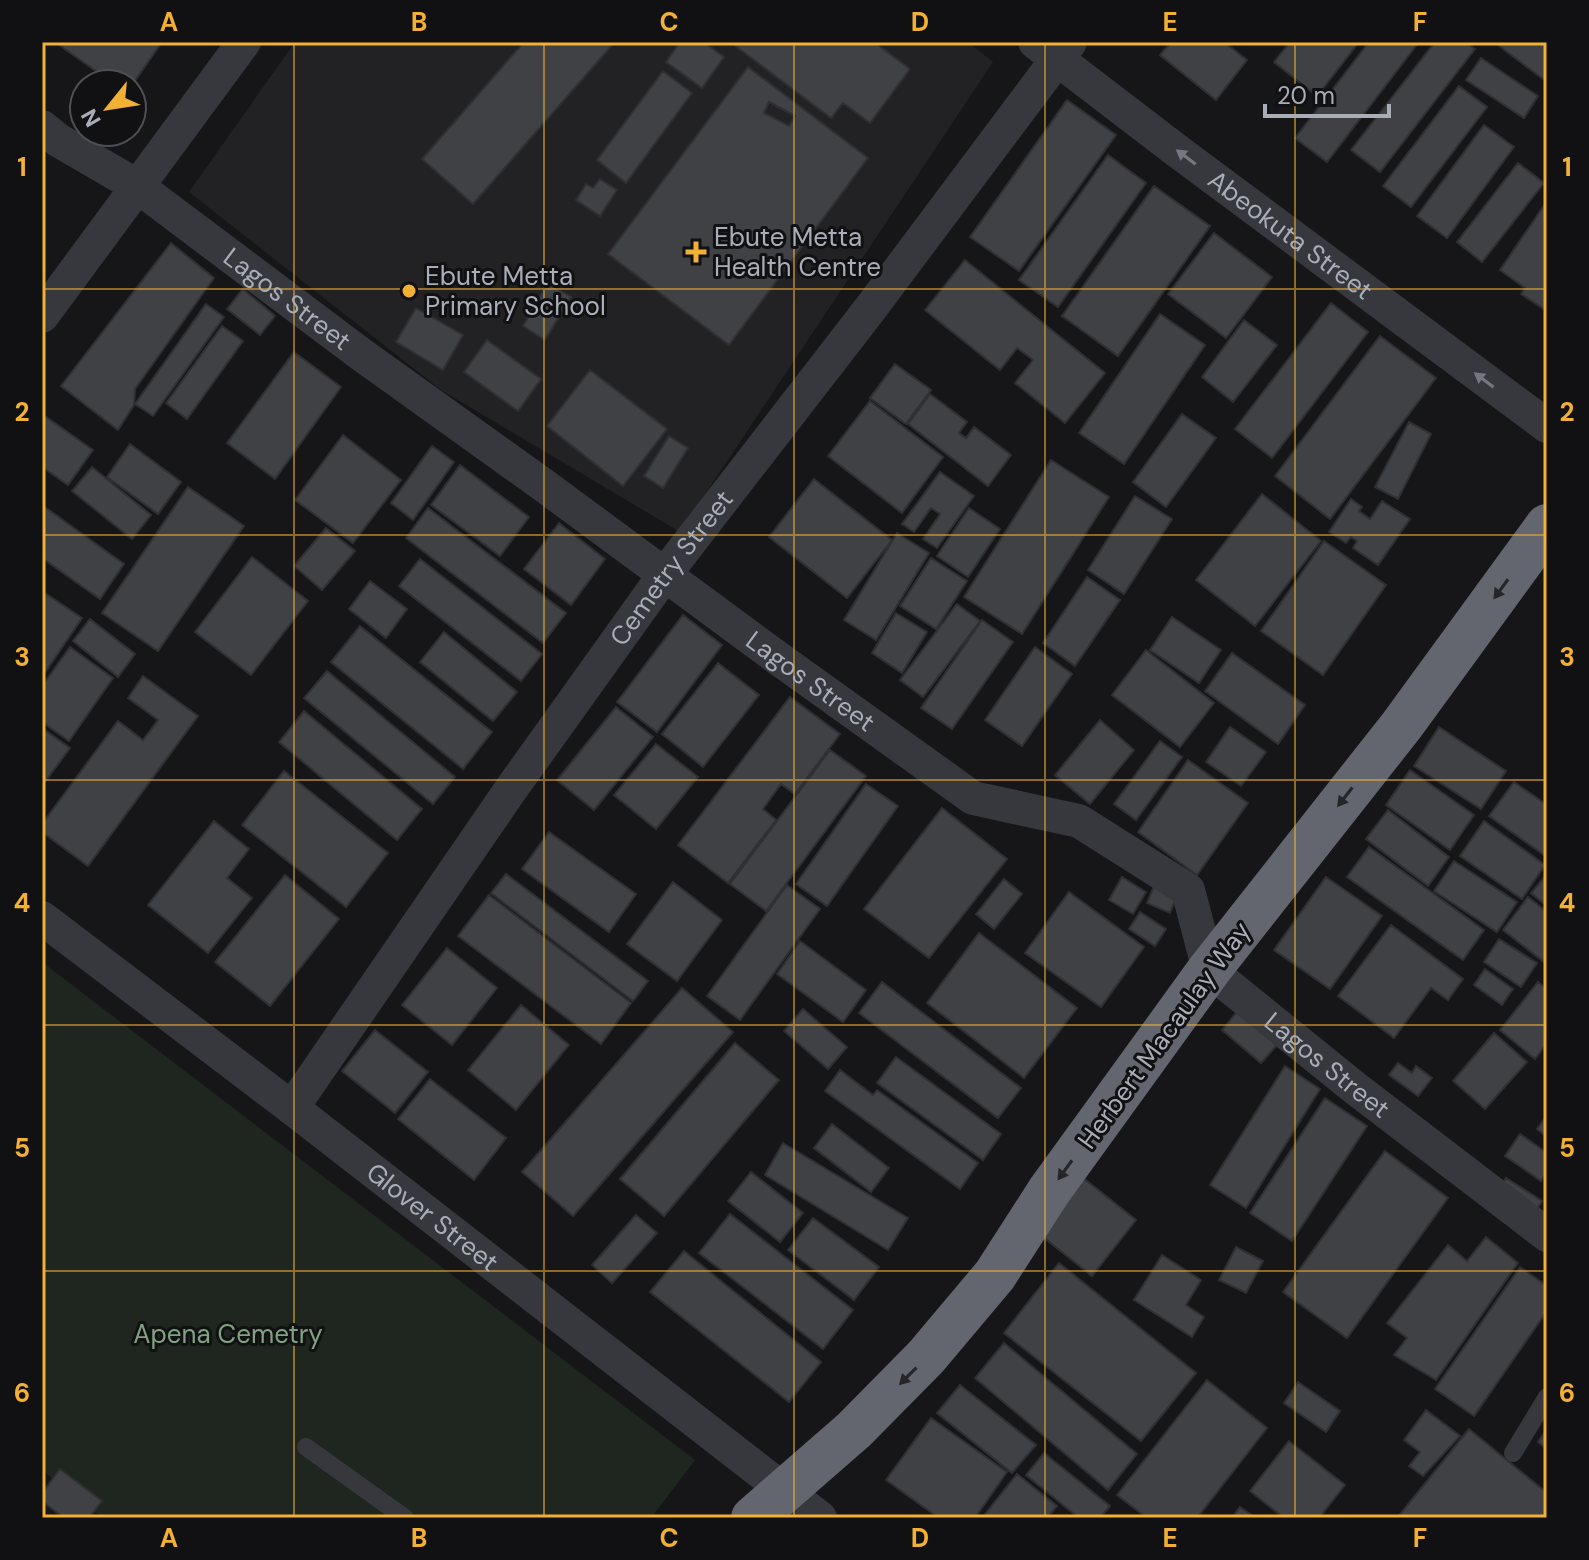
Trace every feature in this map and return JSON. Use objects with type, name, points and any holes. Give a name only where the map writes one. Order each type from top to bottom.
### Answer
[{"type":"highway","name":"Herbert Macaulay Way","points":[[753,1518],[854,1430],[926,1357],[995,1275],[1049,1191],[1209,970],[1402,725],[1547,526]]},
{"type":"street","points":[[42,316],[244,42]]},
{"type":"street","name":"Abeokuta Street","points":[[1054,48],[1176,150],[1547,426]]},
{"type":"street","name":"Cemetry Street","points":[[292,1108],[509,792],[665,574],[870,309],[1054,48]]},
{"type":"street","name":"Lagos Street","points":[[42,127],[58,140],[137,186],[362,355],[973,798],[1079,821],[1188,890],[1209,970],[1355,1088],[1547,1235]]},
{"type":"street","name":"Glover Street","points":[[42,918],[820,1518]]},
{"type":"lane","points":[[1513,1453],[1547,1397]]},
{"type":"lane","points":[[306,1447],[405,1518]]},
{"type":"shaded area","name":"Ebute Metta Health Centre","points":[[295,42],[968,42],[993,62],[680,532],[441,390],[189,192]]},
{"type":"green space","name":"Apena Cemetry","points":[[42,962],[695,1460],[651,1518],[102,1518],[42,1470]]},
{"type":"building","points":[[55,42],[162,42],[144,68],[92,68]]},
{"type":"building","points":[[524,42],[615,42],[473,204],[422,159]]},
{"type":"building","points":[[680,42],[704,42],[724,57],[702,88],[666,62]]},
{"type":"building","points":[[730,42],[874,42],[910,69],[870,123],[843,103],[831,118]]},
{"type":"building","points":[[1171,42],[1224,42],[1247,60],[1216,100],[1160,55]]},
{"type":"building","points":[[1290,42],[1359,42],[1317,96],[1274,62]]},
{"type":"building","points":[[1369,42],[1419,42],[1327,162],[1295,138]]},
{"type":"building","points":[[1435,42],[1466,42],[1475,49],[1380,172],[1351,150]]},
{"type":"building","points":[[1494,42],[1547,42],[1547,82]]},
{"type":"building","points":[[1481,58],[1538,96],[1524,118],[1466,80]]},
{"type":"building","points":[[748,67],[868,158],[729,345],[608,254]],"holes":[[[769,102],[795,116],[789,126],[764,113]]]},
{"type":"building","points":[[663,71],[692,93],[626,183],[597,160]]},
{"type":"building","points":[[1459,86],[1487,107],[1411,207],[1383,186]]},
{"type":"building","points":[[1067,100],[1116,135],[1019,271],[970,237]]},
{"type":"building","points":[[1484,125],[1514,147],[1447,238],[1417,216]]},
{"type":"building","points":[[1108,155],[1146,183],[1058,307],[1019,280]]},
{"type":"building","points":[[1518,163],[1544,183],[1482,262],[1457,242]]},
{"type":"building","points":[[600,179],[617,190],[600,216],[576,200],[586,184],[593,188]]},
{"type":"building","points":[[1154,186],[1210,226],[1118,356],[1062,316]]},
{"type":"building","points":[[1547,201],[1547,311],[1521,294],[1525,288],[1500,270]]},
{"type":"building","points":[[1214,233],[1272,277],[1226,338],[1168,294]]},
{"type":"building","points":[[171,243],[214,278],[135,389],[134,405],[118,430],[61,386]]},
{"type":"building","points":[[965,260],[1105,373],[1065,423],[1015,383],[1033,360],[1017,348],[1000,370],[925,310]]},
{"type":"building","points":[[548,283],[571,297],[545,340],[523,326]]},
{"type":"building","points":[[243,289],[275,316],[260,335],[227,309]]},
{"type":"building","points":[[1331,303],[1368,332],[1272,458],[1235,429]]},
{"type":"building","points":[[206,304],[224,317],[153,416],[135,404]]},
{"type":"building","points":[[416,308],[463,335],[443,370],[396,342]]},
{"type":"building","points":[[1160,314],[1205,345],[1124,464],[1079,433]]},
{"type":"building","points":[[1244,320],[1277,345],[1233,402],[1202,377]]},
{"type":"building","points":[[222,326],[243,341],[187,419],[166,403]]},
{"type":"building","points":[[1380,336],[1436,378],[1330,519],[1275,476]]},
{"type":"building","points":[[487,340],[541,379],[518,411],[464,372]]},
{"type":"building","points":[[294,352],[341,387],[275,479],[227,443]]},
{"type":"building","points":[[895,364],[931,390],[906,424],[870,398]]},
{"type":"building","points":[[590,370],[667,429],[623,486],[547,426]]},
{"type":"building","points":[[930,394],[967,422],[959,433],[966,438],[974,427],[1011,455],[988,486],[908,424]]},
{"type":"building","points":[[870,401],[943,457],[902,513],[828,456]]},
{"type":"building","points":[[42,414],[93,450],[68,485],[42,467]]},
{"type":"building","points":[[1182,414],[1216,438],[1166,507],[1133,482]]},
{"type":"building","points":[[1409,422],[1431,434],[1398,499],[1375,487]]},
{"type":"building","points":[[343,435],[401,480],[353,543],[295,500]]},
{"type":"building","points":[[669,436],[688,448],[663,488],[644,476]]},
{"type":"building","points":[[130,444],[181,482],[158,514],[107,477]]},
{"type":"building","points":[[432,446],[454,462],[413,520],[391,503]]},
{"type":"building","points":[[1051,460],[1109,497],[1022,634],[964,597]]},
{"type":"building","points":[[460,465],[529,517],[500,556],[431,505]]},
{"type":"building","points":[[92,467],[151,515],[132,539],[72,491]]},
{"type":"building","points":[[940,472],[974,496],[937,548],[923,539],[940,514],[931,508],[914,532],[902,524]]},
{"type":"building","points":[[814,479],[892,540],[847,598],[769,537]]},
{"type":"building","points":[[188,487],[244,526],[158,651],[102,613]]},
{"type":"building","points":[[1262,494],[1321,541],[1255,626],[1196,580]]},
{"type":"building","points":[[1135,496],[1172,519],[1124,594],[1088,570]]},
{"type":"building","points":[[1351,499],[1362,507],[1359,511],[1370,519],[1382,501],[1410,519],[1378,565],[1353,548],[1357,541],[1351,537],[1346,543],[1329,532]]},
{"type":"building","points":[[42,505],[124,564],[100,599],[42,558]]},
{"type":"building","points":[[428,508],[566,613],[543,643],[406,538]]},
{"type":"building","points":[[969,508],[1000,529],[968,577],[937,556]]},
{"type":"building","points":[[559,523],[605,559],[571,605],[524,569]]},
{"type":"building","points":[[326,528],[355,551],[322,590],[294,566]]},
{"type":"building","points":[[897,533],[929,553],[876,640],[844,620]]},
{"type":"building","points":[[1324,541],[1386,585],[1323,675],[1261,631]]},
{"type":"building","points":[[252,557],[308,601],[251,675],[195,632]]},
{"type":"building","points":[[931,558],[967,581],[936,629],[900,606]]},
{"type":"building","points":[[420,559],[542,654],[521,681],[399,586]]},
{"type":"building","points":[[1087,577],[1120,600],[1075,666],[1043,643]]},
{"type":"building","points":[[370,581],[407,609],[386,638],[349,609]]},
{"type":"building","points":[[42,591],[82,618],[42,677]]},
{"type":"building","points":[[957,604],[980,621],[923,697],[900,680]]},
{"type":"building","points":[[896,613],[927,632],[902,673],[872,653]]},
{"type":"building","points":[[683,615],[722,645],[657,732],[617,702]]},
{"type":"building","points":[[1172,617],[1221,650],[1199,683],[1150,650]]},
{"type":"building","points":[[90,619],[135,654],[118,677],[73,641]]},
{"type":"building","points":[[982,620],[1013,642],[952,729],[921,708]]},
{"type":"building","points":[[360,626],[492,732],[463,769],[331,662]]},
{"type":"building","points":[[444,632],[517,692],[493,721],[420,662]]},
{"type":"building","points":[[70,647],[113,678],[69,741],[42,722],[42,686]]},
{"type":"building","points":[[1035,647],[1072,674],[1022,746],[985,720]]},
{"type":"building","points":[[1146,650],[1214,703],[1180,747],[1112,695]]},
{"type":"building","points":[[1232,653],[1305,705],[1278,744],[1205,691]]},
{"type":"building","points":[[718,663],[759,695],[703,767],[662,734]]},
{"type":"building","points":[[327,671],[455,777],[433,804],[304,698]]},
{"type":"building","points":[[143,676],[198,716],[88,866],[42,832],[42,824],[118,721],[143,740],[158,720],[128,698]]},
{"type":"building","points":[[790,697],[840,734],[795,794],[781,784],[763,809],[776,820],[728,883],[678,845]]},
{"type":"building","points":[[616,707],[653,737],[594,810],[557,780]]},
{"type":"building","points":[[304,711],[422,809],[397,840],[279,742]]},
{"type":"building","points":[[1100,720],[1134,750],[1090,804],[1055,775]]},
{"type":"building","points":[[1230,727],[1266,752],[1241,786],[1206,762]]},
{"type":"building","points":[[1439,727],[1506,771],[1481,809],[1414,766]]},
{"type":"building","points":[[42,728],[70,748],[42,786]]},
{"type":"building","points":[[1160,741],[1182,757],[1136,820],[1114,804]]},
{"type":"building","points":[[656,744],[698,777],[656,829],[614,795]]},
{"type":"building","points":[[830,750],[866,776],[766,911],[730,884]]},
{"type":"building","points":[[1188,760],[1248,803],[1197,875],[1138,832]]},
{"type":"building","points":[[1410,770],[1474,815],[1450,850],[1386,805]]},
{"type":"building","points":[[284,771],[388,853],[346,907],[242,825]]},
{"type":"building","points":[[1514,782],[1547,805],[1547,857],[1489,816]]},
{"type":"building","points":[[866,784],[898,806],[827,906],[796,884]]},
{"type":"building","points":[[942,808],[1007,859],[929,958],[864,909]]},
{"type":"building","points":[[1388,810],[1449,857],[1428,886],[1366,839]]},
{"type":"building","points":[[214,821],[249,849],[227,878],[252,898],[208,953],[148,905]]},
{"type":"building","points":[[1484,821],[1545,865],[1522,899],[1460,856]]},
{"type":"building","points":[[549,832],[636,894],[609,932],[522,869]]},
{"type":"building","points":[[1369,847],[1484,930],[1463,960],[1347,877]]},
{"type":"building","points":[[1454,861],[1517,902],[1497,932],[1434,891]]},
{"type":"building","points":[[506,874],[648,981],[633,1001],[491,893]]},
{"type":"building","points":[[1547,874],[1547,906],[1531,893]]},
{"type":"building","points":[[285,875],[339,919],[270,1006],[215,962]]},
{"type":"building","points":[[1122,877],[1146,892],[1133,914],[1109,900]]},
{"type":"building","points":[[1326,877],[1382,916],[1330,989],[1274,950]]},
{"type":"building","points":[[1004,879],[1022,894],[994,929],[976,914]]},
{"type":"building","points":[[1156,881],[1179,891],[1170,913],[1147,903]]},
{"type":"building","points":[[673,882],[722,920],[677,981],[627,944]]},
{"type":"building","points":[[787,885],[820,909],[740,1020],[707,996]]},
{"type":"building","points":[[1069,892],[1144,947],[1101,1007],[1025,953]]},
{"type":"building","points":[[489,895],[631,1003],[601,1044],[458,936]]},
{"type":"building","points":[[1528,897],[1547,912],[1547,958],[1544,962],[1503,930]]},
{"type":"building","points":[[1140,912],[1166,929],[1155,946],[1129,929]]},
{"type":"building","points":[[1391,925],[1463,979],[1448,1000],[1431,988],[1394,1038],[1338,996]]},
{"type":"building","points":[[979,933],[1077,1008],[1024,1078],[927,1003]]},
{"type":"building","points":[[1499,939],[1537,963],[1521,987],[1484,962]]},
{"type":"building","points":[[800,941],[866,990],[843,1022],[777,974]]},
{"type":"building","points":[[447,948],[497,988],[452,1045],[402,1005]]},
{"type":"building","points":[[1485,969],[1513,989],[1502,1005],[1474,985]]},
{"type":"building","points":[[882,982],[1021,1088],[998,1118],[859,1013]]},
{"type":"building","points":[[1538,982],[1547,989],[1547,1043],[1535,1059],[1500,1030]]},
{"type":"building","points":[[682,988],[733,1032],[573,1216],[522,1172]]},
{"type":"building","points":[[1245,1002],[1285,1036],[1261,1063],[1222,1030]]},
{"type":"building","points":[[521,1005],[569,1045],[516,1110],[468,1070]]},
{"type":"building","points":[[803,1009],[847,1047],[828,1069],[784,1031]]},
{"type":"building","points":[[375,1030],[428,1072],[395,1113],[342,1071]]},
{"type":"building","points":[[1494,1033],[1527,1062],[1485,1109],[1453,1081]]},
{"type":"building","points":[[735,1043],[779,1080],[664,1216],[620,1179]]},
{"type":"building","points":[[896,1057],[1001,1134],[983,1160],[877,1083]]},
{"type":"building","points":[[1398,1063],[1412,1073],[1416,1066],[1432,1078],[1418,1096],[1389,1075]]},
{"type":"building","points":[[1285,1066],[1320,1089],[1246,1208],[1210,1185]]},
{"type":"building","points":[[840,1070],[873,1095],[877,1090],[978,1163],[960,1189],[825,1091]]},
{"type":"building","points":[[430,1079],[506,1138],[474,1180],[398,1119]]},
{"type":"building","points":[[1325,1098],[1367,1126],[1292,1241],[1250,1213]]},
{"type":"building","points":[[1547,1115],[1547,1137],[1537,1129]]},
{"type":"building","points":[[832,1124],[889,1168],[871,1192],[814,1148]]},
{"type":"building","points":[[1520,1134],[1547,1153],[1547,1172],[1541,1181],[1505,1156]]},
{"type":"building","points":[[783,1143],[908,1218],[888,1250],[765,1175]]},
{"type":"building","points":[[1385,1151],[1448,1198],[1347,1338],[1283,1292]]},
{"type":"building","points":[[751,1172],[803,1213],[780,1242],[728,1201]]},
{"type":"building","points":[[1082,1177],[1136,1220],[1092,1276],[1038,1233]]},
{"type":"building","points":[[1506,1178],[1542,1201],[1533,1215],[1497,1192]]},
{"type":"building","points":[[730,1214],[853,1310],[823,1349],[699,1253]]},
{"type":"building","points":[[636,1215],[657,1233],[612,1283],[592,1265]]},
{"type":"building","points":[[813,1218],[879,1267],[854,1300],[788,1250]]},
{"type":"building","points":[[1486,1237],[1518,1263],[1436,1380],[1394,1355],[1407,1338],[1387,1323],[1448,1245],[1467,1261]]},
{"type":"building","points":[[1236,1247],[1263,1261],[1246,1293],[1219,1280]]},
{"type":"building","points":[[684,1251],[821,1362],[789,1402],[650,1292]]},
{"type":"building","points":[[1162,1255],[1201,1280],[1186,1305],[1204,1317],[1192,1337],[1134,1300]]},
{"type":"building","points":[[1059,1263],[1196,1373],[1141,1441],[1004,1333]]},
{"type":"building","points":[[1520,1267],[1547,1286],[1547,1311],[1474,1416],[1435,1389]]},
{"type":"building","points":[[1004,1343],[1137,1454],[1108,1490],[975,1378]]},
{"type":"building","points":[[1207,1380],[1267,1428],[1197,1518],[1147,1518],[1117,1495]]},
{"type":"building","points":[[1298,1382],[1340,1411],[1326,1432],[1284,1403]]},
{"type":"building","points":[[960,1385],[1036,1445],[1012,1473],[937,1413]]},
{"type":"building","points":[[1426,1410],[1460,1436],[1423,1476],[1409,1466],[1420,1452],[1404,1440]]},
{"type":"building","points":[[931,1418],[1007,1472],[975,1518],[939,1518],[886,1480]]},
{"type":"building","points":[[1469,1429],[1547,1493],[1546,1518],[1397,1518]]},
{"type":"building","points":[[1547,1429],[1547,1449],[1538,1442]]},
{"type":"building","points":[[1289,1441],[1345,1485],[1319,1518],[1284,1518],[1250,1491]]},
{"type":"building","points":[[1044,1453],[1110,1506],[1100,1518],[1079,1518],[1026,1475]]},
{"type":"building","points":[[60,1469],[102,1501],[89,1518],[64,1518],[42,1501],[42,1493]]},
{"type":"building","points":[[1017,1474],[1057,1506],[1047,1518],[982,1518]]},
{"type":"building","points":[[1240,1507],[1256,1518],[1232,1518]]},
{"type":"place","name":"Ebute Metta Health Centre","points":[[696,252]]},
{"type":"place","name":"Ebute Metta Primary School","points":[[409,291]]}]
